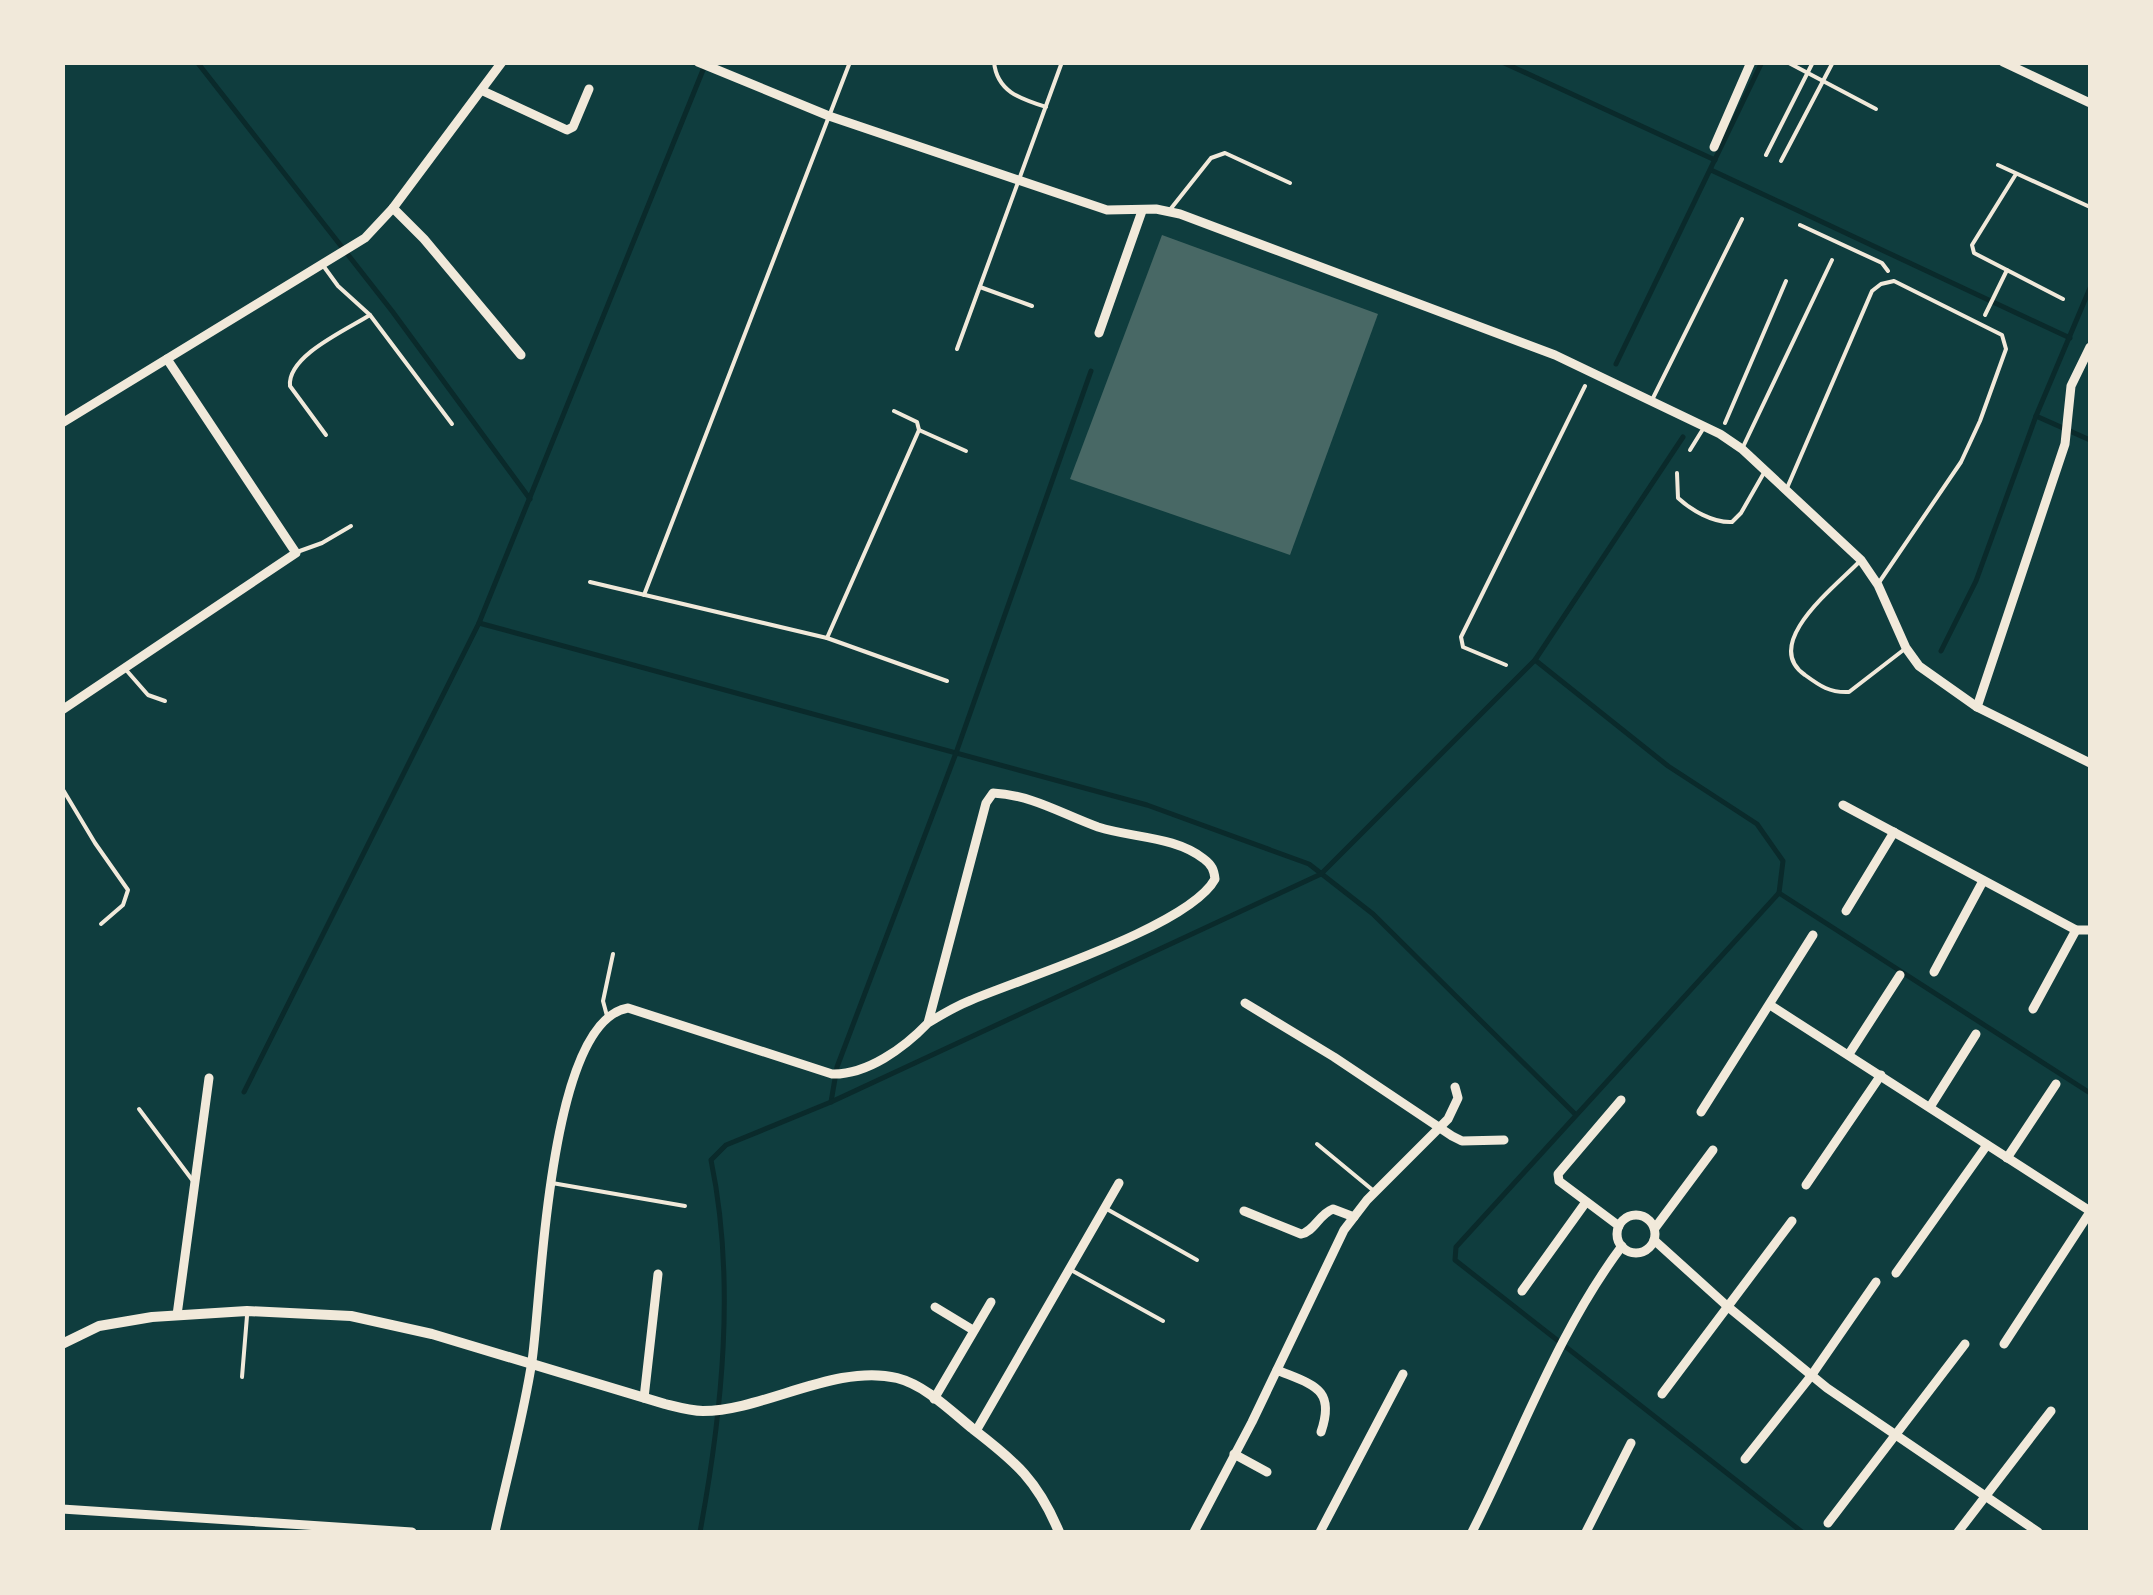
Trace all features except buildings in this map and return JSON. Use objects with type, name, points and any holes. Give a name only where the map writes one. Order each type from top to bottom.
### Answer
[{"type":"street","points":[[62,423],[365,238],[393,208],[502,62]]},
{"type":"street","points":[[698,62],[829,116],[1107,210],[1169,212],[1556,356],[1705,426],[1742,449],[1861,560],[1878,585],[1906,648],[1936,681],[1977,707],[2090,763]]},
{"type":"street","points":[[1714,147],[1752,62]]},
{"type":"street","points":[[2003,62],[2090,103]]},
{"type":"street","points":[[483,91],[567,130],[573,127],[589,89]]},
{"type":"street","points":[[393,208],[424,239],[521,355]]},
{"type":"street","points":[[1099,333],[1142,211]]},
{"type":"street","points":[[1977,707],[2065,444],[2071,386],[2090,346]]},
{"type":"street","points":[[62,710],[296,552],[167,359]]},
{"type":"street","points":[[495,1532],[532,1363],[563,1110],[589,1037],[607,1016],[628,1008],[832,1074],[848,1075],[914,1038],[928,1023],[966,1002],[1072,962],[1142,931],[1202,898],[1215,880],[1213,869],[1202,857],[1164,841],[1101,828],[1025,796],[993,793],[986,803],[928,1023]]},
{"type":"street","points":[[1843,804],[2076,930],[2090,930]]},
{"type":"street","points":[[1846,910],[1894,832]]},
{"type":"street","points":[[1934,972],[1983,881]]},
{"type":"street","points":[[2032,1008],[2076,930]]},
{"type":"street","points":[[1701,1112],[1813,935]]},
{"type":"street","points":[[1849,1054],[1900,975]]},
{"type":"street","points":[[1245,1002],[1462,1141],[1504,1140]]},
{"type":"street","points":[[1770,1006],[2090,1212],[2004,1344]]},
{"type":"street","points":[[1930,1108],[1976,1034]]},
{"type":"street","points":[[1806,1185],[1881,1075]]},
{"type":"street","points":[[177,1315],[209,1078]]},
{"type":"street","points":[[2007,1158],[2056,1084]]},
{"type":"street","points":[[1194,1532],[1344,1230],[1457,1105],[1455,1087]]},
{"type":"street","points":[[1619,1226],[1560,1181],[1558,1174],[1622,1100]]},
{"type":"street","points":[[1896,1273],[1987,1145]]},
{"type":"street","points":[[1713,1150],[1654,1228],[1654,1240],[1811,1376],[2038,1532]]},
{"type":"street","points":[[976,1431],[1119,1184]]},
{"type":"street","points":[[1522,1291],[1586,1202]]},
{"type":"street","points":[[1244,1211],[1301,1234],[1333,1209],[1354,1217]]},
{"type":"street","points":[[1654,1228],[1638,1215],[1619,1226],[1622,1246],[1640,1252],[1654,1240]]},
{"type":"street","points":[[1662,1394],[1792,1222]]},
{"type":"street","points":[[1472,1532],[1552,1360],[1622,1246]]},
{"type":"street","points":[[644,1398],[658,1274]]},
{"type":"street","points":[[1745,1459],[1811,1376],[1876,1282]]},
{"type":"street","points":[[934,1399],[990,1302]]},
{"type":"street","points":[[935,1307],[973,1330]]},
{"type":"street","points":[[62,1344],[99,1326],[177,1315],[247,1311],[351,1316],[432,1334],[644,1398],[701,1411],[735,1407],[798,1388],[872,1375],[899,1378],[934,1399],[1016,1464],[1040,1489],[1058,1532]]},
{"type":"street","points":[[1828,1523],[1965,1344]]},
{"type":"street","points":[[1277,1370],[1321,1392],[1326,1399],[1327,1414],[1320,1432]]},
{"type":"street","points":[[1320,1532],[1403,1374]]},
{"type":"street","points":[[1958,1532],[2051,1411]]},
{"type":"street","points":[[1586,1532],[1631,1442]]},
{"type":"street","points":[[1234,1454],[1267,1472]]},
{"type":"street","points":[[62,1509],[412,1532]]},
{"type":"lane","points":[[644,595],[850,62]]},
{"type":"lane","points":[[994,62],[1001,85],[1016,98],[1046,107]]},
{"type":"lane","points":[[957,349],[1062,62]]},
{"type":"lane","points":[[1169,212],[1211,158],[1225,152],[1290,183]]},
{"type":"lane","points":[[1653,400],[1742,219]]},
{"type":"lane","points":[[1742,449],[1832,260]]},
{"type":"lane","points":[[322,264],[338,286],[370,315],[452,424]]},
{"type":"lane","points":[[1786,490],[1872,291],[1880,284],[1894,281],[1995,330],[2006,342],[2006,349],[1980,421],[1961,462],[1878,585]]},
{"type":"lane","points":[[980,287],[1032,306]]},
{"type":"lane","points":[[326,435],[290,386],[289,376],[298,361],[370,315]]},
{"type":"lane","points":[[827,638],[919,430],[917,422],[894,411]]},
{"type":"lane","points":[[1690,450],[1705,426]]},
{"type":"lane","points":[[919,430],[966,451]]},
{"type":"lane","points":[[1677,473],[1678,498],[1722,523],[1732,522],[1741,513],[1765,471]]},
{"type":"lane","points":[[296,552],[322,544],[351,526]]},
{"type":"lane","points":[[1861,560],[1800,624],[1791,641],[1790,655],[1796,668],[1825,689],[1849,692],[1906,648]]},
{"type":"lane","points":[[590,582],[827,638],[947,681]]},
{"type":"lane","points":[[125,668],[148,695],[165,701]]},
{"type":"lane","points":[[62,788],[128,890],[122,905],[101,924]]},
{"type":"lane","points":[[607,1016],[603,1001],[614,954]]},
{"type":"lane","points":[[138,1110],[195,1184]]},
{"type":"lane","points":[[1317,1144],[1376,1192]]},
{"type":"lane","points":[[552,1183],[685,1206]]},
{"type":"lane","points":[[1104,1207],[1196,1260]]},
{"type":"lane","points":[[1069,1269],[1163,1321]]},
{"type":"lane","points":[[242,1377],[247,1311]]},
{"type":"path","points":[[1787,62],[1876,109]]},
{"type":"path","points":[[1766,155],[1813,62]]},
{"type":"path","points":[[1781,161],[1833,62]]},
{"type":"path","points":[[1998,164],[2090,208]]},
{"type":"path","points":[[2016,174],[1972,246],[1980,257],[2005,273],[2063,300]]},
{"type":"path","points":[[1800,226],[1882,262],[1894,281]]},
{"type":"path","points":[[1988,307],[2005,273]]},
{"type":"path","points":[[1720,434],[1786,281]]},
{"type":"path","points":[[1506,665],[1463,647],[1461,637],[1592,372]]},
{"type":"waterway","points":[[197,62],[392,311],[530,499]]},
{"type":"waterway","points":[[1502,62],[1715,160]]},
{"type":"waterway","points":[[1616,364],[1762,62]]},
{"type":"waterway","points":[[244,1092],[479,623],[705,65]]},
{"type":"waterway","points":[[1711,170],[2070,338]]},
{"type":"waterway","points":[[1941,651],[1976,581],[2036,416],[2090,288]]},
{"type":"waterway","points":[[831,1102],[837,1067],[956,753],[1091,371]]},
{"type":"waterway","points":[[2036,416],[2090,440]]},
{"type":"waterway","points":[[700,1532],[715,1441],[723,1347],[723,1252],[711,1160],[726,1145],[831,1102],[1321,874],[1535,660],[1683,437]]},
{"type":"waterway","points":[[479,623],[1147,805],[1309,864],[1373,914],[1575,1114]]},
{"type":"waterway","points":[[1535,660],[1668,766],[1757,824],[1783,861],[1779,893],[2090,1093]]},
{"type":"waterway","points":[[1779,893],[1456,1247],[1455,1260],[1802,1532]]}]
